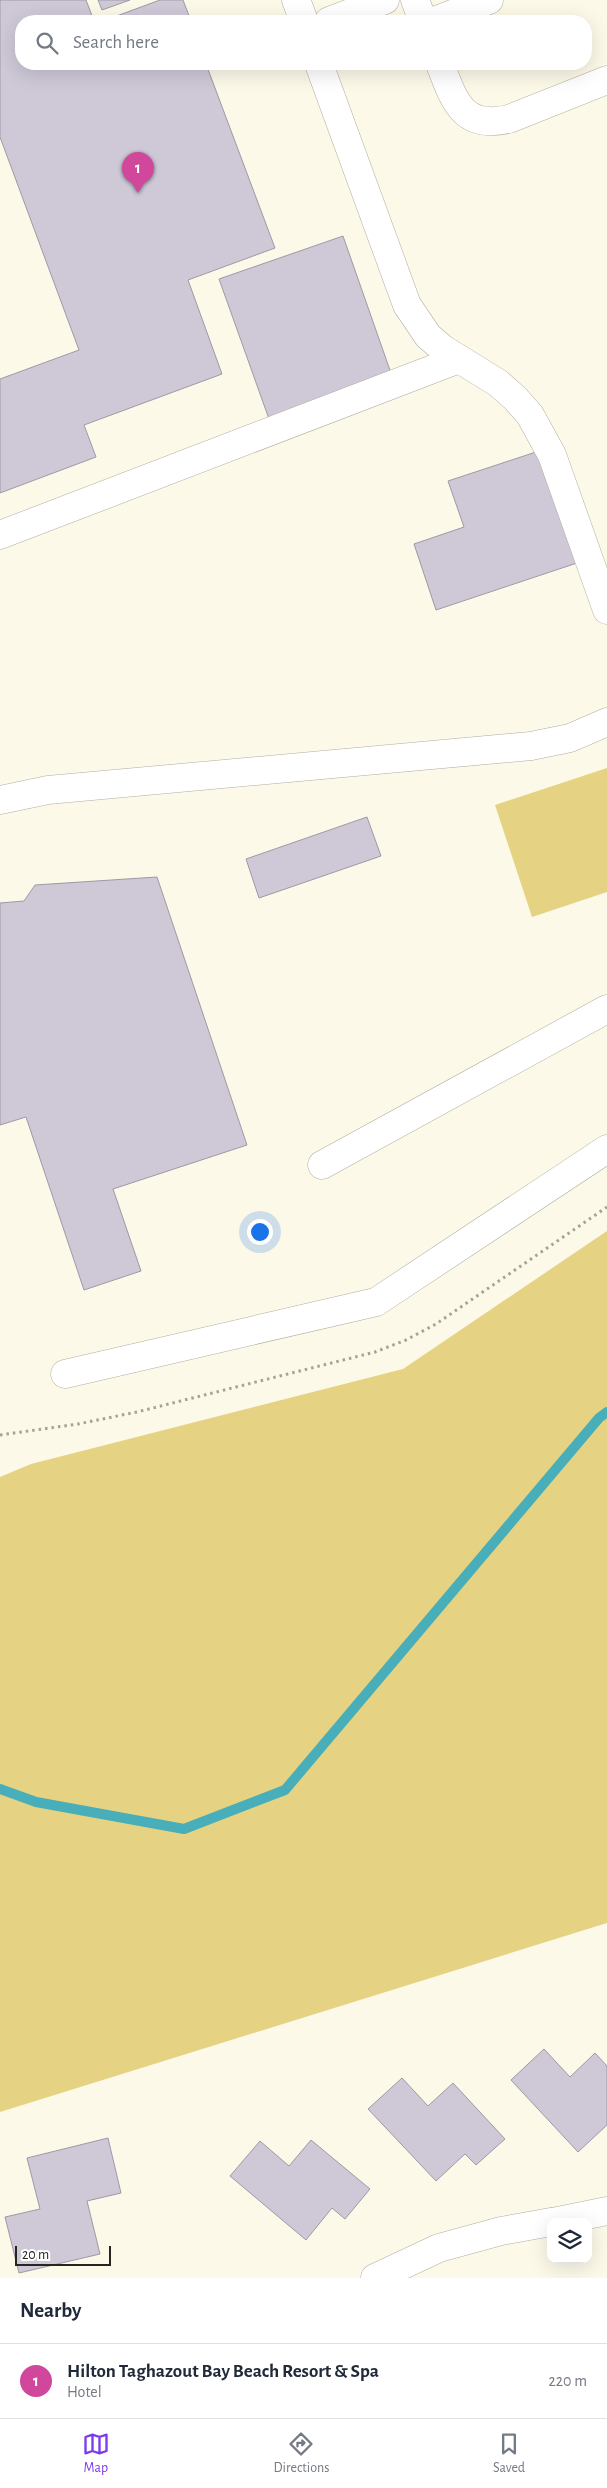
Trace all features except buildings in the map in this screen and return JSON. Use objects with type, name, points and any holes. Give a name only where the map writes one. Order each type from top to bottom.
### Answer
[{"type":"lane","points":[[296,0],[302,15]]},
{"type":"lane","points":[[345,15],[385,0]]},
{"type":"lane","points":[[415,0],[421,15]]},
{"type":"lane","points":[[450,15],[489,0]]},
{"type":"lane","points":[[323,70],[407,305],[428,336],[459,359],[498,383],[515,398],[542,434],[552,455],[607,610]]},
{"type":"lane","points":[[443,70],[458,106],[469,116],[481,121],[495,122],[509,119],[607,80]]},
{"type":"lane","points":[[0,535],[459,359]]},
{"type":"lane","points":[[0,800],[48,790],[531,746],[570,738],[607,722]]},
{"type":"lane","points":[[322,1165],[607,1009]]},
{"type":"lane","points":[[66,1374],[376,1302],[607,1149]]},
{"type":"lane","points":[[572,2218],[607,2211]]},
{"type":"lane","points":[[375,2278],[438,2248],[501,2231],[547,2223]]},
{"type":"path","points":[[0,1435],[78,1424],[137,1412],[375,1352],[406,1340],[436,1324],[607,1207]]},
{"type":"shaded area","points":[[607,768],[607,892],[532,917],[495,805]]},
{"type":"shaded area","points":[[607,1231],[607,1923],[0,2112],[0,1477],[31,1464],[403,1369]]},
{"type":"waterway","points":[[0,1789],[36,1802],[184,1829],[285,1790],[599,1418],[607,1412]]},
{"type":"place","name":"Hilton Taghazout Bay Beach Resort & Spa","points":[[138,193]]}]
